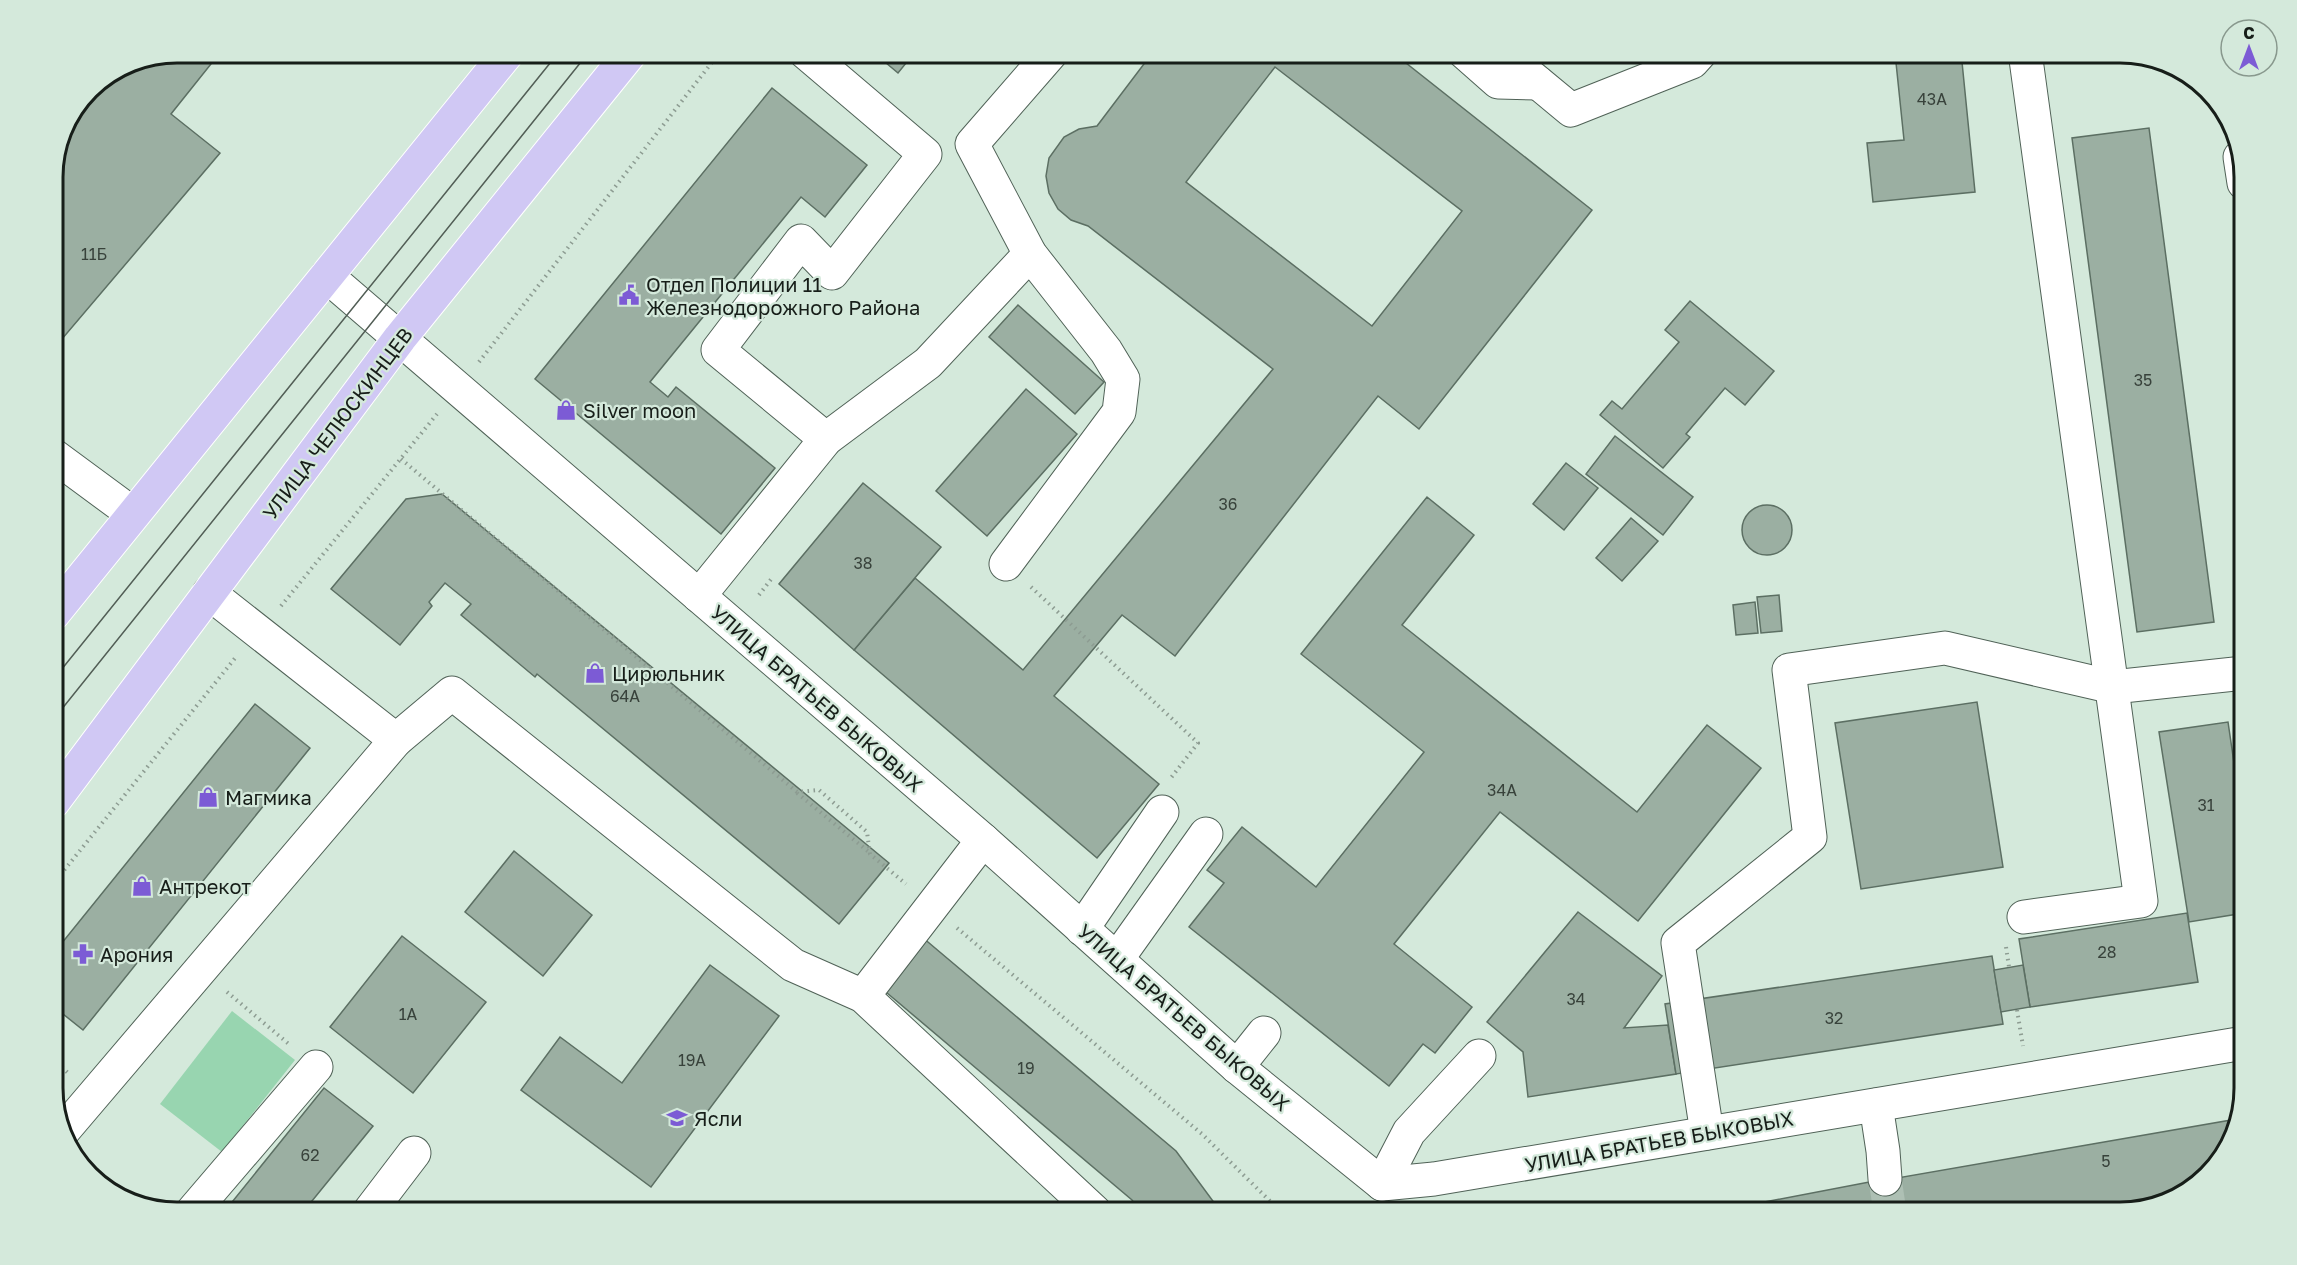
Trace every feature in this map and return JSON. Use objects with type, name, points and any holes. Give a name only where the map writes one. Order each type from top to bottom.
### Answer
[{"type":"main road","points":[[63,602],[499,63]]},
{"type":"main road","name":"УЛИЦА ЧЕЛЮСКИНЦЕВ","points":[[63,789],[400,338],[622,63]]},
{"type":"street","points":[[818,63],[925,154]]},
{"type":"street","points":[[826,438],[718,350],[801,241],[832,273],[925,154],[972,144],[1042,63]]},
{"type":"street","points":[[1476,63],[1498,82],[1538,83]]},
{"type":"street","points":[[1514,63],[1571,110],[1689,63]]},
{"type":"street","points":[[2024,917],[2141,901],[2027,63]]},
{"type":"street","points":[[972,144],[1030,254],[1106,351],[1123,379],[1119,412],[1006,564]]},
{"type":"street","points":[[699,596],[826,438],[928,363],[1030,254]]},
{"type":"street","name":"УЛИЦА БРАТЬЕВ БЫКОВЫХ","points":[[327,276],[983,840],[1384,1198],[1434,1179],[2234,1045]]},
{"type":"street","points":[[63,462],[133,514]]},
{"type":"street","points":[[209,593],[396,740]]},
{"type":"street","points":[[1707,1133],[1678,943],[1810,837],[1789,670],[1945,648],[2113,687],[2234,674]]},
{"type":"street","points":[[69,1124],[396,740],[452,693],[793,966],[863,996],[1084,1202]]},
{"type":"street","points":[[1082,928],[1162,812]]},
{"type":"street","points":[[1117,959],[1206,834]]},
{"type":"street","points":[[863,996],[983,840]]},
{"type":"street","points":[[1237,1066],[1264,1033]]},
{"type":"street","points":[[1384,1198],[1409,1132],[1479,1056]]},
{"type":"street","points":[[201,1202],[316,1067]]},
{"type":"street","points":[[1876,1105],[1885,1179]]},
{"type":"street","points":[[377,1202],[414,1153]]},
{"type":"path","points":[[63,872],[238,654],[259,633],[458,388],[711,63]]},
{"type":"path","points":[[401,459],[1202,1134],[1271,1202]]},
{"type":"path","points":[[1006,564],[1198,743],[1170,780]]},
{"type":"path","points":[[759,595],[772,578]]},
{"type":"path","points":[[797,792],[819,790],[867,832],[870,854]]},
{"type":"path","points":[[201,970],[316,1067]]},
{"type":"path","points":[[2016,1010],[2024,1053]]},
{"type":"green space","points":[[232,1011],[295,1060],[222,1152],[160,1104]]},
{"type":"building","points":[[169,63],[212,63],[171,114],[220,153],[63,338],[63,169],[72,133],[78,120],[96,96],[114,82],[140,69]]},
{"type":"building","points":[[886,63],[906,63],[898,73]]},
{"type":"building","points":[[1145,63],[1406,63],[1592,210],[1419,429],[1378,396],[1175,656],[1122,615],[1054,696],[1159,784],[1097,858],[854,650],[915,578],[1023,670],[1273,369],[1088,226],[1071,220],[1058,209],[1049,193],[1046,176],[1049,158],[1064,137],[1079,129],[1097,126]],"holes":[[[1275,67],[1462,211],[1372,326],[1186,182]]]},
{"type":"building","points":[[1896,63],[1962,63],[1975,192],[1873,202],[1867,143],[1904,140]]},
{"type":"building","points":[[772,88],[867,165],[825,217],[801,197],[650,382],[668,397],[676,387],[775,468],[721,534],[535,379]]},
{"type":"building","points":[[2149,128],[2214,622],[2137,632],[2072,138]]},
{"type":"building","points":[[1690,301],[1774,371],[1745,405],[1725,388],[1686,434],[1690,437],[1663,468],[1600,415],[1612,401],[1622,409],[1679,342],[1665,330]]},
{"type":"building","points":[[1018,305],[1104,382],[1075,414],[989,337]]},
{"type":"building","points":[[1026,389],[1077,434],[987,536],[936,491]]},
{"type":"building","points":[[1615,436],[1693,497],[1663,535],[1586,474]]},
{"type":"building","points":[[1566,463],[1598,488],[1564,530],[1533,504]]},
{"type":"building","points":[[863,483],[941,547],[854,650],[779,584]]},
{"type":"building","points":[[442,494],[889,863],[839,924],[537,674],[535,677],[461,615],[471,604],[445,583],[429,602],[432,606],[400,645],[331,589],[406,499]]},
{"type":"building","points":[[1427,497],[1474,535],[1402,625],[1637,812],[1707,725],[1761,768],[1638,921],[1500,812],[1394,944],[1472,1007],[1435,1053],[1423,1044],[1389,1086],[1189,927],[1224,883],[1207,870],[1242,827],[1316,887],[1424,752],[1301,654]]},
{"type":"building","points":[[1767,505],[1776,507],[1787,516],[1792,530],[1790,539],[1781,550],[1767,555],[1758,553],[1747,544],[1742,530],[1744,521],[1753,510]]},
{"type":"building","points":[[1631,518],[1658,541],[1622,581],[1596,558]]},
{"type":"building","points":[[1779,595],[1782,631],[1761,633],[1757,597]]},
{"type":"building","points":[[1755,602],[1758,633],[1736,635],[1733,605]]},
{"type":"building","points":[[1977,702],[2003,867],[1861,889],[1835,723]]},
{"type":"building","points":[[255,704],[310,748],[83,1030],[63,1014],[63,942]]},
{"type":"building","points":[[2228,722],[2234,763],[2234,915],[2189,922],[2159,732]]},
{"type":"building","points":[[514,851],[592,915],[543,976],[465,912]]},
{"type":"building","points":[[1578,912],[1662,976],[1624,1028],[1668,1025],[1676,1074],[1528,1097],[1523,1052],[1487,1022]]},
{"type":"building","points":[[2187,913],[2198,982],[2030,1007],[2019,939]]},
{"type":"building","points":[[402,936],[486,1002],[413,1093],[330,1027]]},
{"type":"building","points":[[922,937],[1176,1151],[1214,1202],[1134,1202],[880,987]]},
{"type":"building","points":[[1992,956],[2003,1024],[1676,1074],[1665,1004]]},
{"type":"building","points":[[710,965],[779,1016],[651,1187],[521,1090],[560,1037],[622,1083]]},
{"type":"building","points":[[2023,965],[2030,1007],[2001,1012],[1994,970]]},
{"type":"building","points":[[324,1088],[373,1126],[311,1202],[232,1202]]},
{"type":"building","points":[[2229,1120],[2215,1151],[2201,1169],[2177,1187],[2150,1198],[2135,1201],[1901,1202],[1897,1178]]},
{"type":"building","points":[[1897,1178],[1901,1202],[1764,1202]]},
{"type":"tunnel","points":[[1885,1179],[1888,1202]]},
{"type":"tram line","points":[[63,668],[550,63]]},
{"type":"tram line","points":[[63,708],[580,63]]},
{"type":"place","name":"Отдел Полиции 11 Железнодорожного Района","points":[[629,295]]},
{"type":"place","name":"Silver moon","points":[[566,410]]},
{"type":"place","name":"Цирюльник","points":[[595,673]]},
{"type":"place","name":"Магмика","points":[[208,797]]},
{"type":"place","name":"Антрекот","points":[[142,886]]},
{"type":"place","name":"Арония","points":[[83,954]]},
{"type":"place","name":"Ясли","points":[[677,1118]]}]
